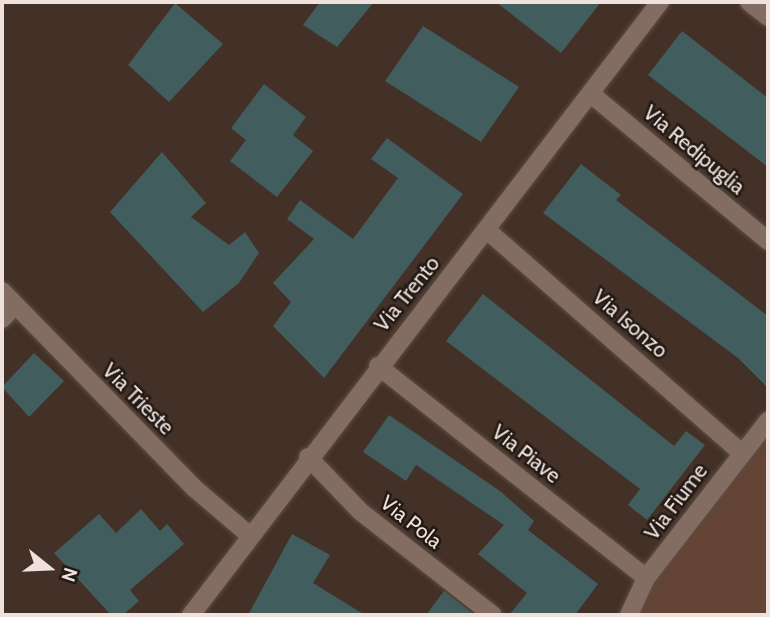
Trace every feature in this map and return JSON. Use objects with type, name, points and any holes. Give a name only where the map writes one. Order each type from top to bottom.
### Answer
[{"type":"street","name":"Via Trento","points":[[191,615],[248,534],[378,366],[488,231],[660,2]]},
{"type":"street","points":[[749,2],[768,17]]},
{"type":"street","name":"Via Redipuglia","points":[[591,94],[768,241]]},
{"type":"street","name":"Via Isonzo","points":[[488,231],[742,453]]},
{"type":"street","name":"Via Trieste","points":[[2,291],[8,312],[192,487],[248,534]]},
{"type":"street","name":"Via Piave","points":[[378,366],[646,578]]},
{"type":"street","name":"Via Fiume","points":[[629,615],[646,578],[768,421]]},
{"type":"street","name":"Via Pola","points":[[307,457],[361,512],[493,615]]},
{"type":"shaded area","points":[[768,421],[768,615],[619,615],[646,578]]},
{"type":"building","points":[[320,2],[374,2],[337,47],[303,25]]},
{"type":"building","points":[[496,2],[601,2],[561,53]]},
{"type":"building","points":[[175,3],[223,44],[169,102],[128,65]]},
{"type":"building","points":[[423,26],[519,87],[481,142],[385,81]]},
{"type":"building","points":[[682,31],[768,98],[768,167],[648,75]]},
{"type":"building","points":[[264,84],[306,117],[293,135],[313,151],[277,197],[230,161],[246,140],[231,128]]},
{"type":"building","points":[[387,138],[463,194],[324,378],[273,326],[291,302],[273,283],[314,239],[287,219],[300,200],[353,239],[398,178],[371,159]]},
{"type":"building","points":[[162,152],[206,203],[191,217],[229,245],[245,232],[259,253],[239,283],[203,312],[110,212]]},
{"type":"building","points":[[581,164],[621,195],[616,200],[768,316],[768,388],[738,358],[543,213]]},
{"type":"building","points":[[483,294],[674,446],[686,431],[705,445],[647,520],[628,505],[640,489],[446,341]]},
{"type":"building","points":[[34,353],[64,381],[29,417],[2,387]]},
{"type":"building","points":[[389,415],[500,491],[534,521],[528,530],[598,584],[575,615],[509,615],[527,593],[478,554],[504,525],[416,465],[406,481],[363,452]]},
{"type":"building","points":[[141,509],[160,531],[167,524],[184,544],[130,590],[139,601],[123,615],[111,615],[54,553],[99,514],[116,533]]},
{"type":"building","points":[[292,534],[330,555],[313,583],[365,615],[248,615]]},
{"type":"building","points":[[444,591],[475,615],[426,615]]}]
